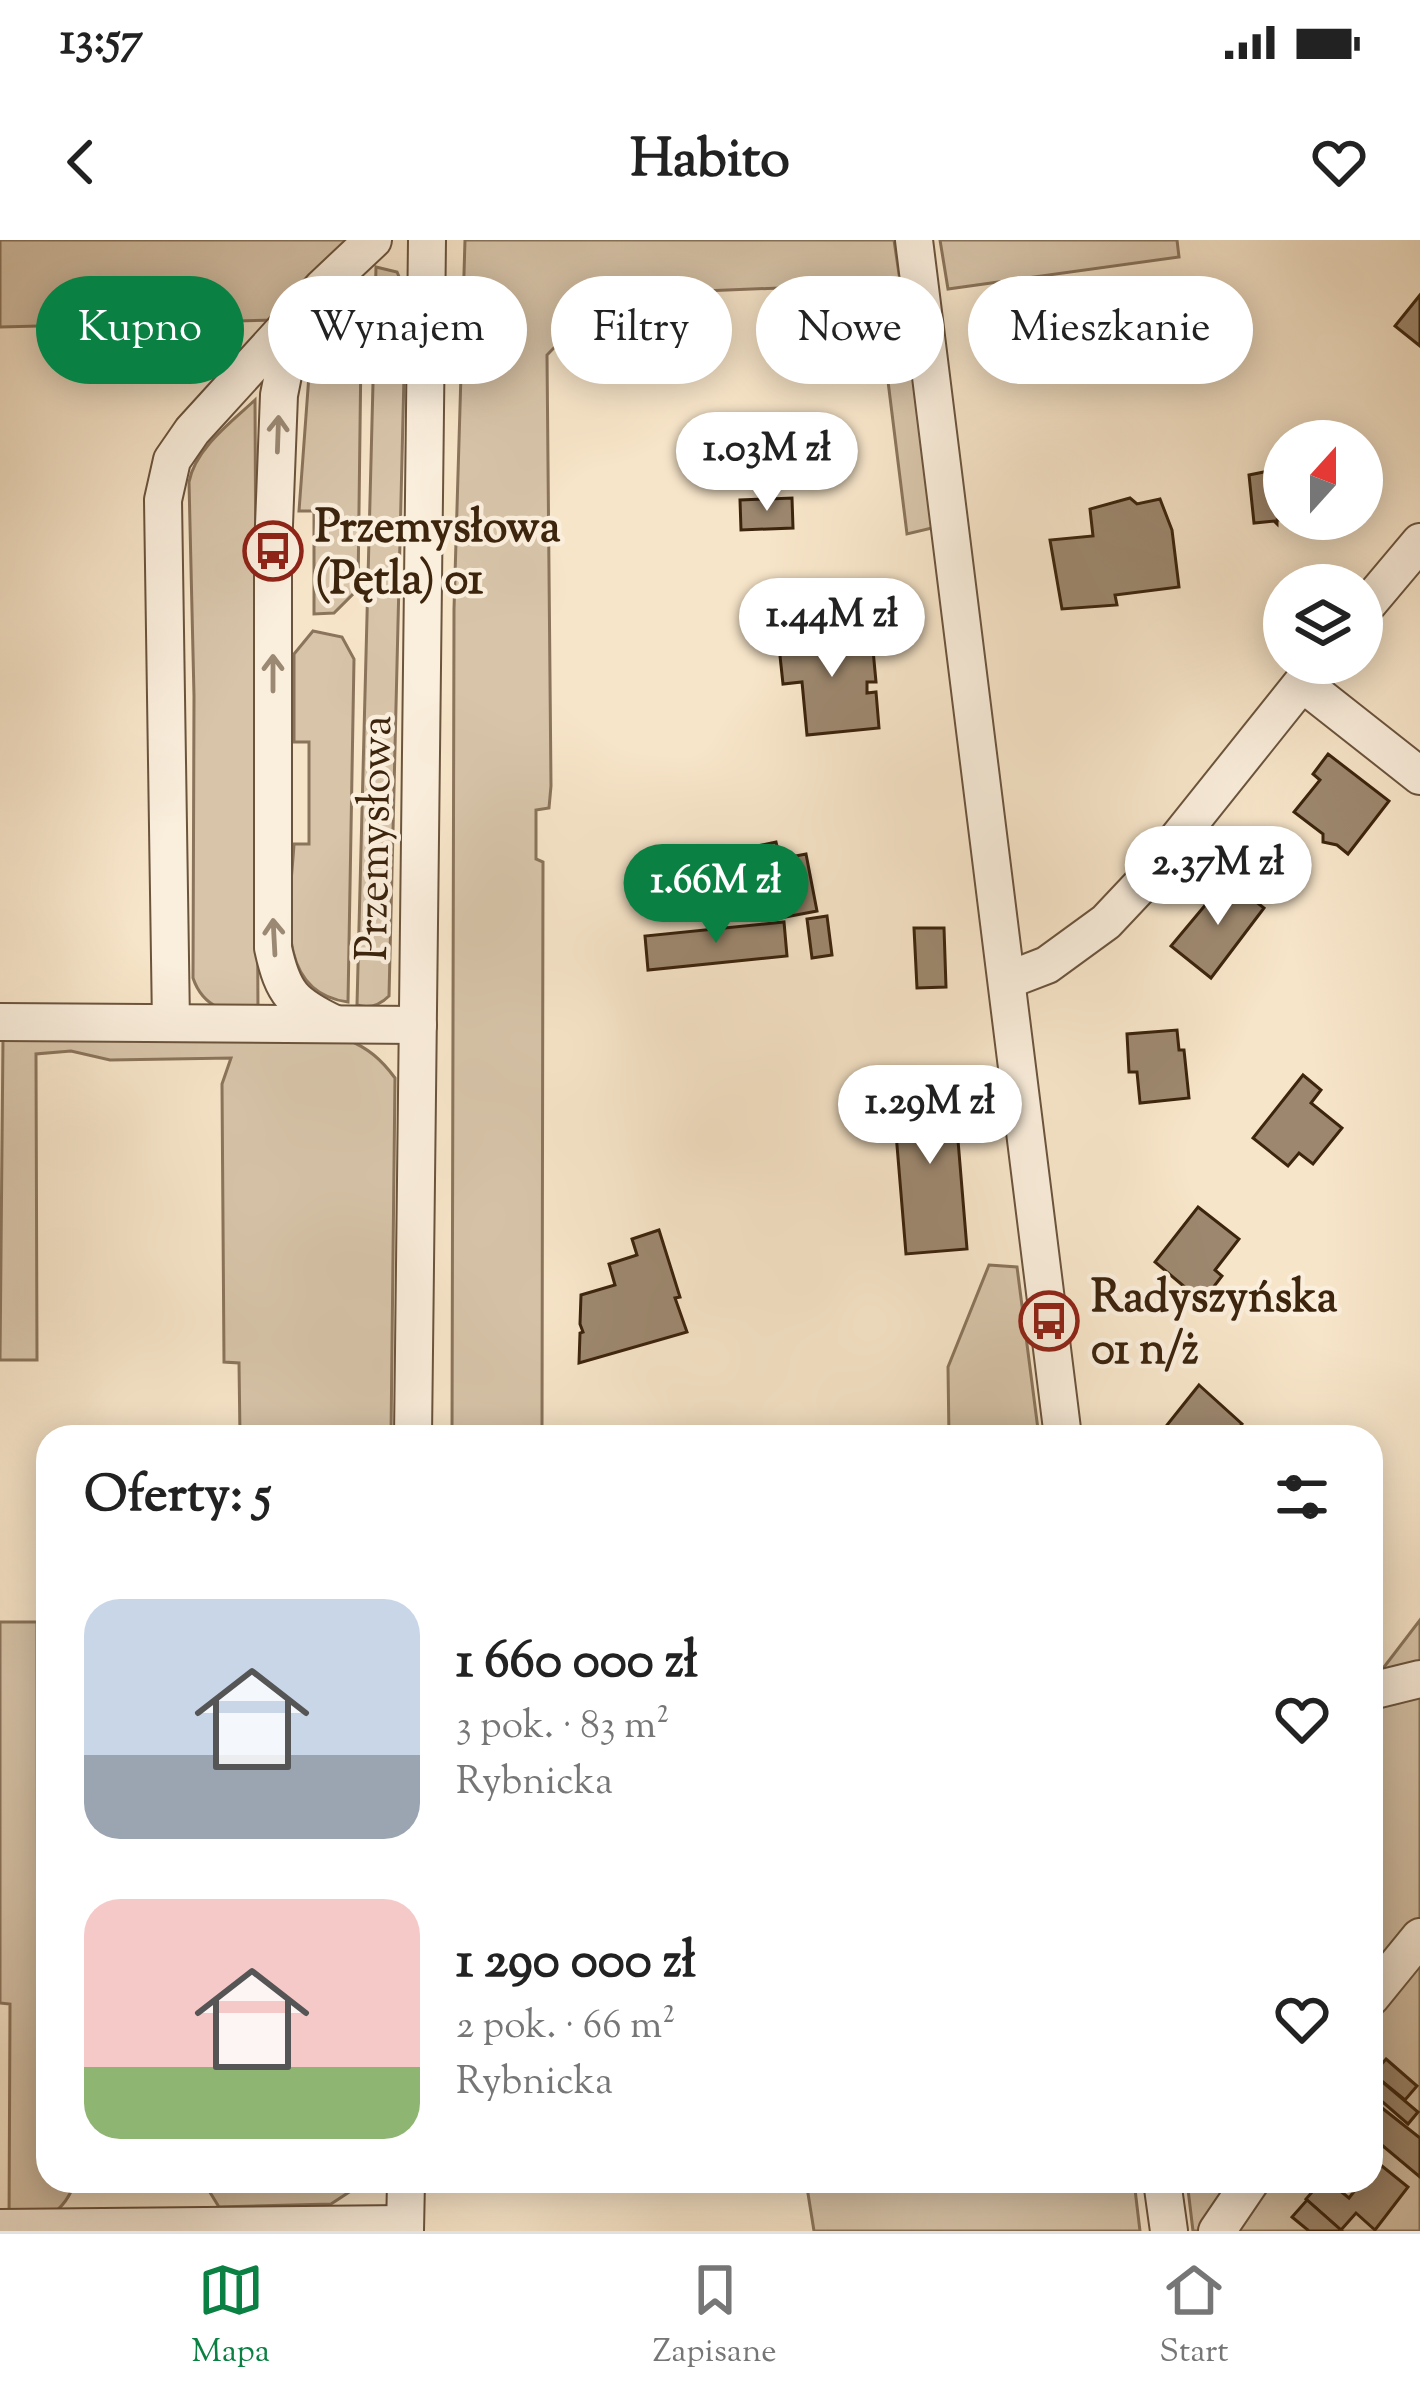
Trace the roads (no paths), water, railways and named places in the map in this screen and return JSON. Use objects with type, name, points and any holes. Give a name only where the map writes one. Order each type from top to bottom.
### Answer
[{"type":"street","points":[[337,276],[373,240]]},
{"type":"street","name":"Przemysłowa","points":[[413,1425],[427,240]]},
{"type":"street","points":[[914,240],[1062,1425]]},
{"type":"street","points":[[171,1023],[163,500],[172,460],[268,347]]},
{"type":"street","points":[[281,384],[273,569],[273,948],[281,986],[305,1010],[335,1024]]},
{"type":"street","points":[[1383,586],[1420,542]]},
{"type":"street","points":[[1008,980],[1047,965],[1106,922],[1302,684]]},
{"type":"street","points":[[1323,684],[1420,776]]},
{"type":"street","points":[[0,1022],[418,1025]]},
{"type":"street","points":[[1383,1688],[1420,1678]]},
{"type":"street","points":[[1383,1982],[1420,1937]]},
{"type":"street","points":[[0,2228],[405,2228],[406,2193]]},
{"type":"street","points":[[1164,2193],[1169,2231]]},
{"type":"street","points":[[1217,2231],[1243,2193]]},
{"type":"place","name":"Przemysłowa (Pętla) 01","points":[[273,551]]},
{"type":"place","name":"Radyszyńska 01 n/ż","points":[[1049,1321]]}]
